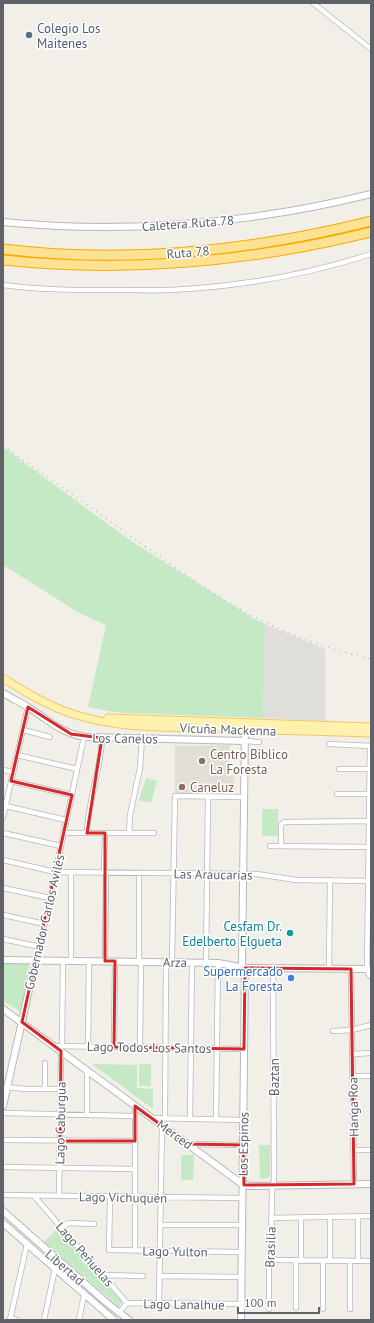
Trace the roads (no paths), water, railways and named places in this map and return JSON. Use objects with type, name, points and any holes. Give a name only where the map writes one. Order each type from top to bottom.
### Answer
[{"type":"highway","name":"Ruta 78","points":[[3,249],[48,253],[106,255],[191,252],[271,242],[371,221]]},
{"type":"highway","name":"Ruta 78","points":[[3,260],[45,264],[96,266],[143,266],[191,263],[284,251],[371,232]]},
{"type":"main road","name":"Vicuña Mackenna","points":[[3,678],[45,703],[64,711],[86,718],[112,723],[139,726],[371,727]]},
{"type":"main road","name":"Vicuña Mackenna","points":[[245,726],[371,733]]},
{"type":"street","points":[[313,3],[371,49]]},
{"type":"street","name":"Caletera Ruta 78","points":[[3,222],[48,226],[104,228],[192,224],[281,213],[371,194]]},
{"type":"street","points":[[3,285],[68,290],[155,290],[198,288],[288,275],[371,254]]},
{"type":"street","name":"Los Canelos","points":[[3,693],[28,707],[65,732],[84,737],[259,742]]},
{"type":"street","points":[[3,818],[28,707]]},
{"type":"street","name":"Los Espinos","points":[[240,1320],[244,1049],[243,874],[245,726]]},
{"type":"street","points":[[23,730],[50,737]]},
{"type":"street","name":"Gobernador Carlos Avilés","points":[[3,1106],[40,947],[84,737]]},
{"type":"street","points":[[87,833],[88,814],[100,762],[102,738]]},
{"type":"street","points":[[129,833],[130,815],[140,768],[142,738]]},
{"type":"street","points":[[329,744],[371,746],[368,973],[371,977]]},
{"type":"street","points":[[17,755],[77,769]]},
{"type":"street","points":[[339,769],[370,769]]},
{"type":"street","points":[[3,770],[13,772]]},
{"type":"street","points":[[11,781],[72,795]]},
{"type":"street","points":[[337,794],[370,794]]},
{"type":"street","points":[[165,1118],[165,1048],[173,873],[174,796],[244,798]]},
{"type":"street","points":[[206,962],[208,797]]},
{"type":"street","points":[[6,806],[66,820]]},
{"type":"street","points":[[281,846],[281,825],[284,822],[369,821]]},
{"type":"street","points":[[3,832],[61,846]]},
{"type":"street","points":[[64,833],[154,833]]},
{"type":"street","points":[[105,833],[105,961]]},
{"type":"street","points":[[270,846],[370,847]]},
{"type":"street","name":"Las Araucarias","points":[[3,860],[56,872],[243,874],[263,875],[296,880],[370,881]]},
{"type":"street","points":[[71,872],[71,961]]},
{"type":"street","points":[[140,873],[140,1047]]},
{"type":"street","points":[[329,968],[330,880]]},
{"type":"street","points":[[3,888],[50,898]]},
{"type":"street","points":[[3,915],[45,924]]},
{"type":"street","points":[[3,939],[40,947]]},
{"type":"street","name":"Arza","points":[[3,960],[206,962],[243,967],[369,969]]},
{"type":"street","name":"Lago Caburgua","points":[[60,1196],[63,961]]},
{"type":"street","points":[[88,1046],[89,961]]},
{"type":"street","points":[[114,1047],[115,961]]},
{"type":"street","points":[[190,1119],[192,962]]},
{"type":"street","points":[[216,1119],[218,963]]},
{"type":"street","name":"Baztan","points":[[273,968],[273,1186]]},
{"type":"street","name":"Hanga Roa","points":[[352,969],[354,1184]]},
{"type":"street","name":"Merced","points":[[3,1009],[54,1046],[62,1048],[87,1070],[242,1184]]},
{"type":"street","points":[[334,1031],[352,1030],[371,1025]]},
{"type":"street","name":"Lago Todos Los Santos","points":[[62,1048],[88,1046],[244,1049]]},
{"type":"street","points":[[352,1054],[371,1053]]},
{"type":"street","points":[[45,1063],[45,1089]]},
{"type":"street","points":[[87,1070],[87,1115]]},
{"type":"street","points":[[353,1076],[371,1076]]},
{"type":"street","points":[[7,1087],[61,1089]]},
{"type":"street","points":[[135,1106],[135,1250]]},
{"type":"street","points":[[3,1114],[135,1116]]},
{"type":"street","points":[[152,1118],[243,1120]]},
{"type":"street","points":[[159,1303],[162,1125]]},
{"type":"street","points":[[3,1140],[135,1142]]},
{"type":"street","points":[[187,1144],[243,1145]]},
{"type":"street","points":[[354,1150],[371,1150]]},
{"type":"street","points":[[3,1167],[135,1169]]},
{"type":"street","points":[[242,1184],[248,1186],[371,1184]]},
{"type":"street","name":"Brasilia","points":[[269,1309],[269,1266],[272,1258],[271,1218],[273,1186]]},
{"type":"street","name":"Lago Vichuquén","points":[[3,1195],[242,1198]]},
{"type":"street","name":"Lago Peñuelas","points":[[34,1196],[127,1303]]},
{"type":"street","name":"Lago Yulton","points":[[110,1197],[109,1250],[242,1252]]},
{"type":"street","name":"Libertad","points":[[3,1211],[119,1313],[129,1320]]},
{"type":"street","points":[[358,1216],[358,1261]]},
{"type":"street","points":[[271,1218],[371,1216]]},
{"type":"street","points":[[330,1217],[330,1261]]},
{"type":"street","points":[[296,1308],[301,1218]]},
{"type":"street","name":"Libertad","points":[[3,1223],[112,1320]]},
{"type":"street","points":[[62,1227],[69,1223],[94,1224]]},
{"type":"street","points":[[160,1225],[242,1225]]},
{"type":"street","points":[[17,1320],[10,1319],[27,1244]]},
{"type":"street","points":[[272,1258],[276,1260],[299,1261],[371,1262]]},
{"type":"street","points":[[323,1261],[323,1309]]},
{"type":"street","points":[[350,1261],[350,1310]]},
{"type":"street","points":[[44,1320],[54,1269]]},
{"type":"street","points":[[103,1275],[144,1276]]},
{"type":"street","points":[[159,1276],[241,1277]]},
{"type":"street","points":[[78,1320],[84,1295]]},
{"type":"street","points":[[119,1313],[127,1303]]},
{"type":"street","name":"Lago Lanalhue","points":[[127,1303],[241,1304]]},
{"type":"railway","points":[[3,446],[182,572],[233,605],[266,623],[300,638],[335,650],[371,659]]},
{"type":"place","name":"Colegio Los Maitenes","points":[[29,35]]},
{"type":"place","name":"Centro Biblico La Foresta","points":[[202,761]]},
{"type":"place","name":"Caneluz","points":[[182,787]]},
{"type":"place","name":"Cesfam Dr. Edelberto Elgueta","points":[[290,933]]},
{"type":"place","name":"Supermercado La Foresta","points":[[291,978]]}]
